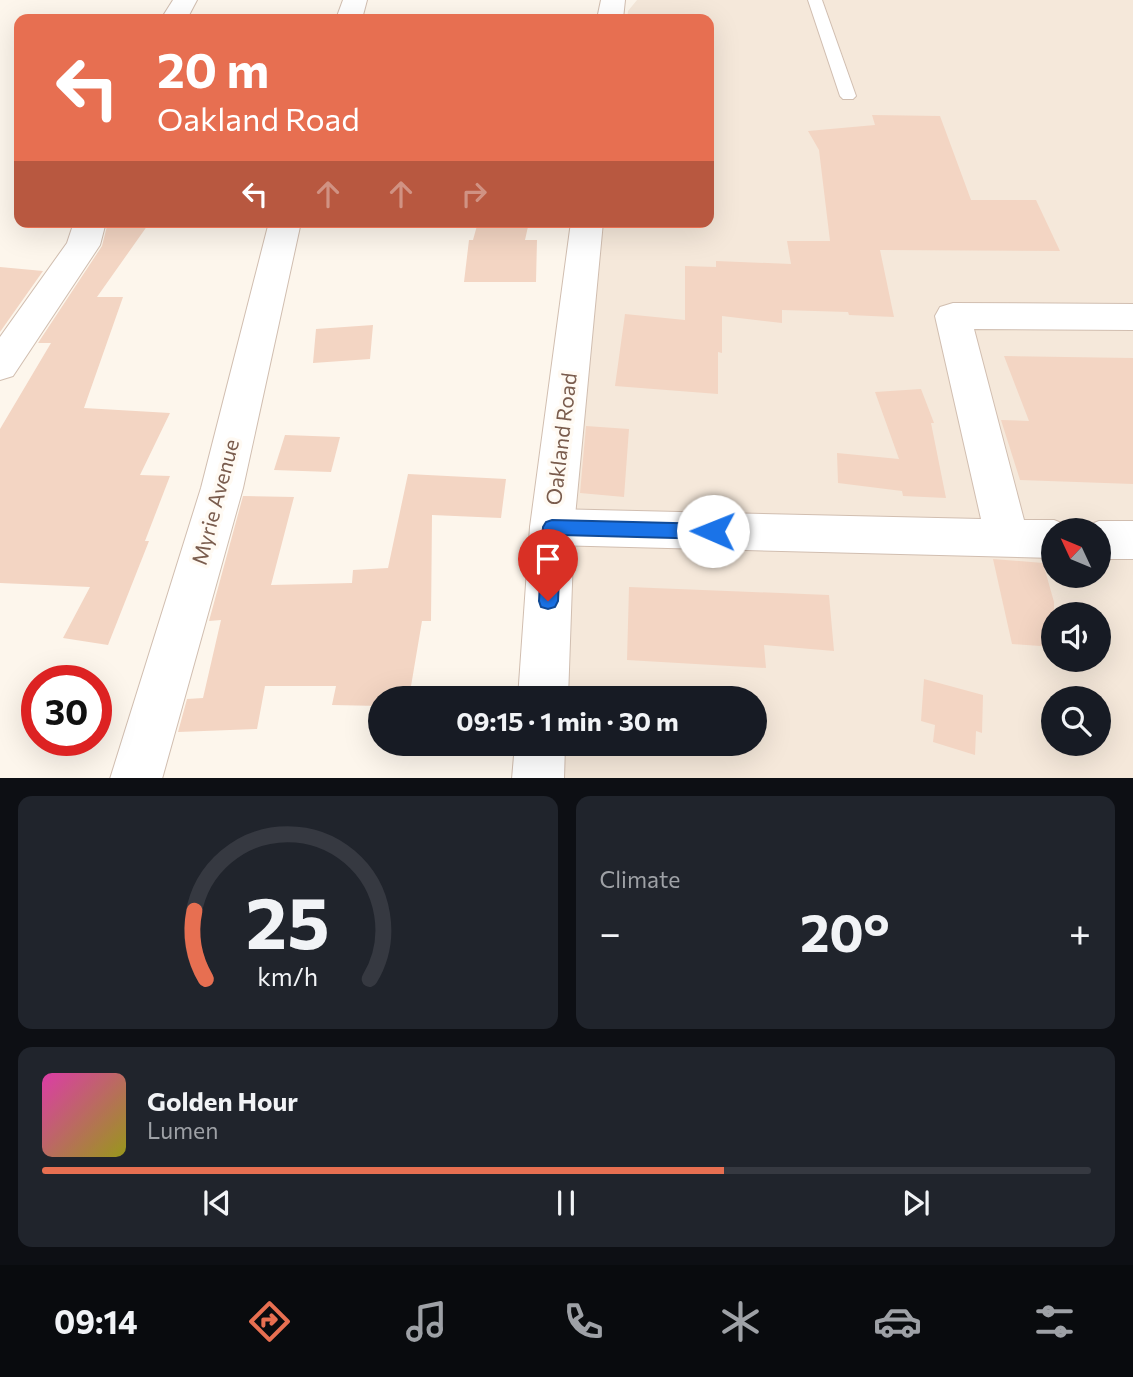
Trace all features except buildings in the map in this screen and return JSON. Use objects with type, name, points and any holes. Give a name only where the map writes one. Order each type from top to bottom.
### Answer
[{"type":"street","points":[[0,366],[83,245],[88,228]]},
{"type":"street","name":"Myrie Avenue","points":[[136,778],[222,488],[284,228]]},
{"type":"street","name":"Oakland Road","points":[[544,686],[552,527],[586,228]]},
{"type":"street","points":[[1007,539],[953,316],[1133,317]]},
{"type":"street","points":[[552,527],[1041,539]]},
{"type":"street","points":[[1111,540],[1133,541]]},
{"type":"street","points":[[538,778],[539,756]]},
{"type":"lane","points":[[816,0],[822,28],[848,96]]},
{"type":"shaded area","points":[[637,0],[1133,0],[1133,778],[556,778],[557,756],[767,756],[767,686],[558,686],[566,465],[598,228],[714,228],[714,14],[628,14]]},
{"type":"route","points":[[548,601],[552,527],[713,531]]}]
